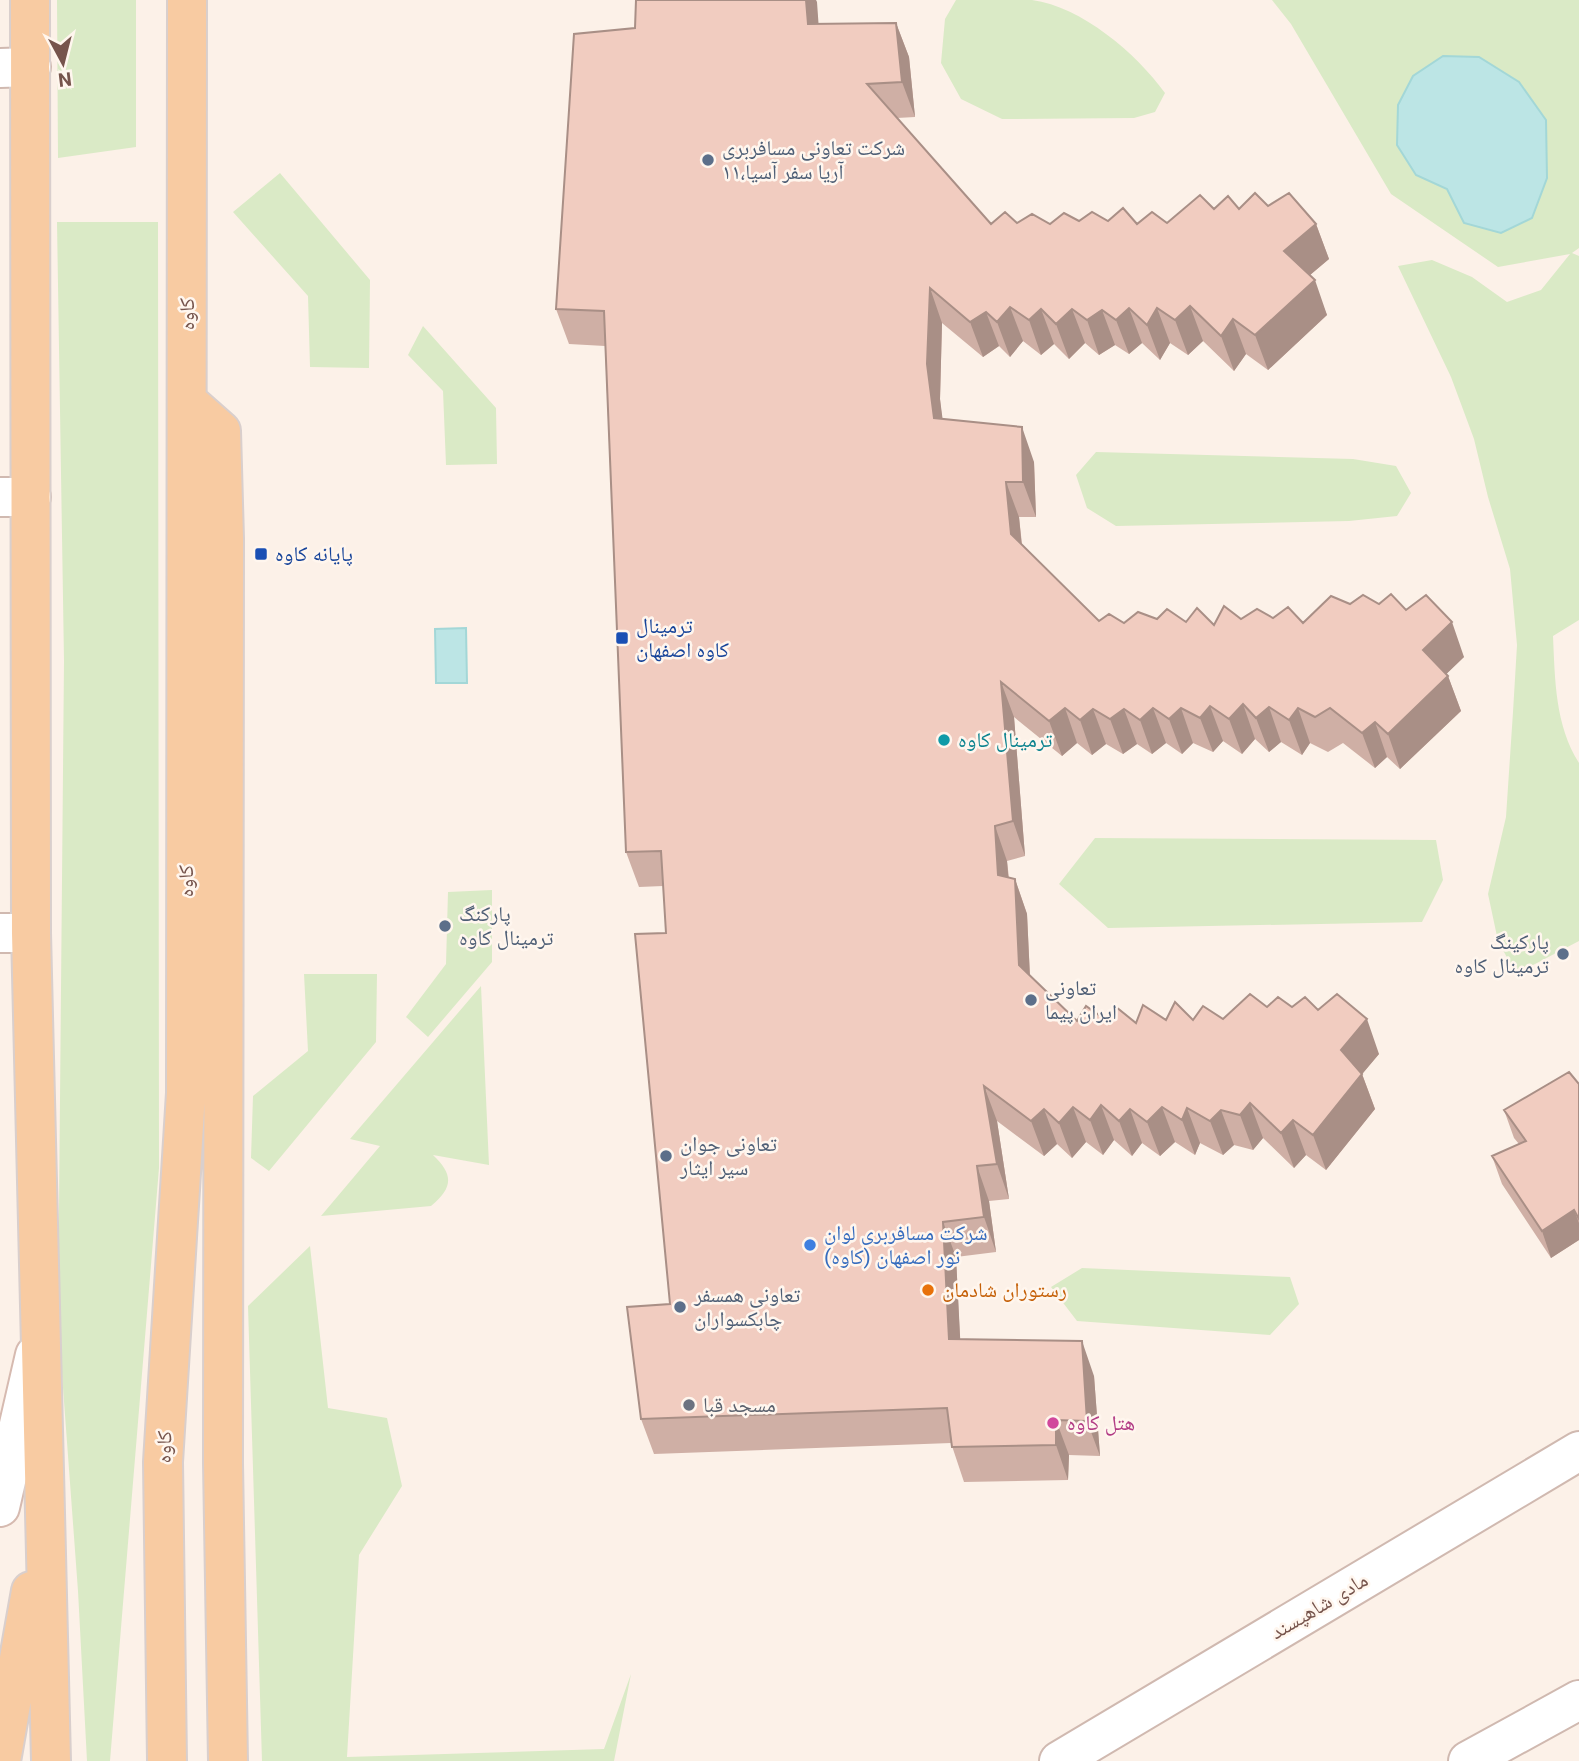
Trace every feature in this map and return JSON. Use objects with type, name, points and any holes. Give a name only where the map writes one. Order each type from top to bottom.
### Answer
[{"type":"main road","points":[[30,0],[15,68],[16,933],[41,1329],[51,1761]]},
{"type":"main road","name":"کاوه","points":[[167,1761],[163,1462],[186,1093],[187,0]]},
{"type":"main road","points":[[187,401],[221,431],[224,539],[223,1463],[228,1761]]},
{"type":"main road","points":[[1,1761],[45,1513]]},
{"type":"street","points":[[0,1507],[41,1329]]},
{"type":"street","name":"مادی شاهپسند","points":[[1059,1761],[1579,1451]]},
{"type":"street","points":[[1468,1761],[1579,1700]]},
{"type":"green space","points":[[57,0],[136,0],[136,147],[58,158]]},
{"type":"green space","points":[[956,0],[1032,0],[1070,12],[1123,48],[1165,93],[1155,112],[1134,118],[1002,119],[961,99],[941,63],[945,19]]},
{"type":"green space","points":[[1272,0],[1579,0],[1579,248],[1572,253],[1579,256],[1579,620],[1553,636],[1561,718],[1579,763],[1579,941],[1516,974],[1498,941],[1488,894],[1506,817],[1517,645],[1510,569],[1474,439],[1451,377],[1398,266],[1432,260],[1472,277],[1507,302],[1541,290],[1570,254],[1498,267],[1391,194],[1291,24]]},
{"type":"green space","points":[[280,173],[370,280],[369,368],[310,367],[308,296],[233,212]]},
{"type":"green space","points":[[57,222],[158,222],[159,1168],[110,1761],[87,1761],[78,1591],[58,1320],[64,661]]},
{"type":"green space","points":[[423,326],[496,408],[497,464],[446,465],[443,391],[408,355]]},
{"type":"green space","points":[[1096,452],[1353,459],[1396,466],[1411,493],[1397,516],[1349,521],[1116,526],[1087,508],[1076,475]]},
{"type":"green space","points":[[1095,838],[1436,840],[1443,880],[1422,922],[1108,928],[1059,884]]},
{"type":"green space","points":[[492,890],[492,962],[428,1037],[406,1017],[446,964],[448,892]]},
{"type":"green space","points":[[304,974],[377,974],[376,1042],[269,1171],[251,1158],[253,1096],[308,1051]]},
{"type":"green space","points":[[481,986],[489,1165],[433,1155],[444,1168],[448,1180],[444,1193],[431,1206],[321,1216],[380,1146],[350,1139]]},
{"type":"green space","points":[[310,1246],[328,1408],[387,1418],[402,1486],[359,1555],[347,1757],[604,1749],[631,1674],[614,1761],[262,1761],[248,1306]]},
{"type":"green space","points":[[1082,1268],[1290,1277],[1299,1304],[1270,1335],[1077,1321],[1051,1287]]},
{"type":"water","points":[[1443,56],[1479,57],[1519,82],[1546,120],[1547,178],[1532,218],[1501,233],[1464,223],[1447,189],[1416,175],[1397,145],[1398,105],[1413,76]]},
{"type":"water","points":[[466,628],[467,683],[436,683],[435,629]]},
{"type":"building","name":"ترمینال کاوه","points":[[636,0],[806,0],[808,24],[896,23],[902,82],[867,84],[991,224],[1005,212],[1017,223],[1032,214],[1050,224],[1064,213],[1079,221],[1092,212],[1108,221],[1123,208],[1137,224],[1152,212],[1167,223],[1200,195],[1214,209],[1228,196],[1239,209],[1255,193],[1268,206],[1289,193],[1316,224],[1284,251],[1315,280],[1255,335],[1233,319],[1221,336],[1190,306],[1175,320],[1157,308],[1147,325],[1129,308],[1116,320],[1102,310],[1087,320],[1072,309],[1056,324],[1041,309],[1029,320],[1010,307],[997,322],[986,312],[970,322],[930,288],[927,364],[934,418],[1022,427],[1023,482],[1006,482],[1011,534],[1099,621],[1109,614],[1124,623],[1138,612],[1157,619],[1167,609],[1186,622],[1197,608],[1214,625],[1224,606],[1241,619],[1257,609],[1273,618],[1288,607],[1303,623],[1331,596],[1350,604],[1363,595],[1379,604],[1391,594],[1406,610],[1426,595],[1452,622],[1423,650],[1448,676],[1388,734],[1375,722],[1362,733],[1330,708],[1315,717],[1298,708],[1289,720],[1269,707],[1256,718],[1243,704],[1229,719],[1210,706],[1200,718],[1181,708],[1169,719],[1153,708],[1140,720],[1124,709],[1110,719],[1093,709],[1080,720],[1065,708],[1049,721],[1001,682],[1013,821],[995,826],[998,875],[1015,879],[1019,965],[1077,1021],[1086,1006],[1106,1020],[1116,1007],[1136,1023],[1143,1005],[1166,1020],[1175,1002],[1193,1020],[1203,1006],[1223,1019],[1250,994],[1267,1007],[1278,997],[1292,1007],[1305,997],[1318,1010],[1337,994],[1367,1019],[1341,1050],[1362,1074],[1313,1135],[1293,1120],[1281,1133],[1250,1103],[1240,1115],[1221,1110],[1210,1121],[1187,1108],[1182,1120],[1162,1107],[1147,1122],[1130,1109],[1119,1121],[1101,1105],[1090,1120],[1073,1107],[1059,1123],[1044,1109],[1031,1121],[984,1086],[997,1164],[977,1166],[984,1217],[943,1222],[949,1339],[1082,1341],[1087,1421],[1056,1420],[1056,1445],[952,1447],[947,1408],[641,1419],[627,1307],[670,1304],[635,934],[666,933],[661,851],[626,852],[604,311],[556,309],[574,34],[635,28]]},
{"type":"building","points":[[1569,1072],[1579,1084],[1579,1219],[1574,1210],[1542,1231],[1492,1156],[1526,1141],[1504,1110]]},
{"type":"place","name":"شرکت تعاونی مسافربری ۱۱،آریا سفر آسیا","points":[[708,160]]},
{"type":"place","name":"پایانه کاوه","points":[[261,554]]},
{"type":"place","name":"ترمینال کاوه اصفهان","points":[[622,638]]},
{"type":"place","name":"ترمینال کاوه","points":[[944,740]]},
{"type":"place","name":"پارکنگ ترمینال کاوه","points":[[445,926]]},
{"type":"place","name":"پارکینگ ترمینال کاوه","points":[[1563,954]]},
{"type":"place","name":"تعاونی ایران پیما","points":[[1031,1000]]},
{"type":"place","name":"تعاونی جوان سیر ایثار","points":[[666,1156]]},
{"type":"place","name":"شرکت مسافربری لوان نور اصفهان (کاوه)","points":[[810,1245]]},
{"type":"place","name":"رستوران شادمان","points":[[928,1290]]},
{"type":"place","name":"تعاونی همسفر چابکسواران","points":[[680,1307]]},
{"type":"place","name":"مسجد قبا","points":[[689,1405]]},
{"type":"place","name":"هتل کاوه","points":[[1053,1423]]}]
